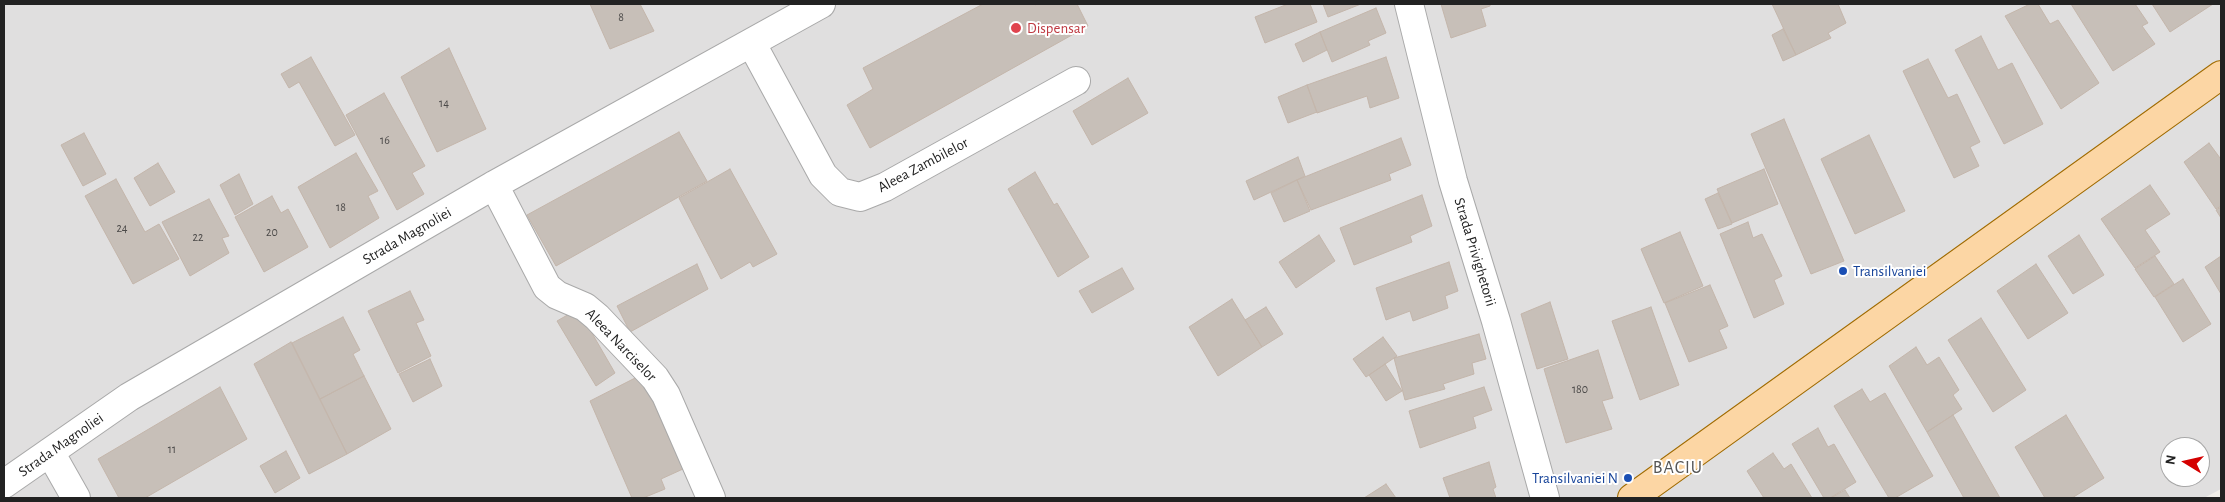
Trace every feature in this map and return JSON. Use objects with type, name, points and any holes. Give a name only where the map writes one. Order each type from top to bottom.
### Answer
[{"type":"main road","points":[[1632,498],[2221,75]]},
{"type":"street","name":"Strada Magnoliei","points":[[4,484],[129,397],[494,185],[752,44],[821,4]]},
{"type":"street","name":"Strada Privighetorii","points":[[1409,4],[1453,181],[1520,403],[1545,498]]},
{"type":"street","name":"Aleea Zambilelor","points":[[752,44],[823,174],[840,192],[860,197],[886,188],[1076,81]]},
{"type":"street","name":"Aleea Narciselor","points":[[494,185],[547,287],[557,295],[585,307],[597,317],[655,378],[666,395],[711,498]]},
{"type":"street","points":[[50,452],[76,498]]},
{"type":"shaded area","points":[[4,4],[2221,4],[2221,489],[2204,498],[4,498]]},
{"type":"building","points":[[590,4],[640,4],[654,31],[610,49]]},
{"type":"building","points":[[983,4],[1077,4],[1088,26],[870,148],[847,105],[873,89],[863,68]]},
{"type":"building","points":[[1288,4],[1310,4],[1317,22],[1265,43],[1255,17]]},
{"type":"building","points":[[1323,4],[1361,4],[1328,17]]},
{"type":"building","points":[[1441,4],[1490,4],[1490,6],[1481,9],[1486,26],[1451,38]]},
{"type":"building","points":[[1772,4],[1838,4],[1846,23],[1828,33],[1831,38],[1796,55]]},
{"type":"building","points":[[2030,4],[2038,4],[2050,24],[2058,20],[2099,83],[2061,109],[2005,16]]},
{"type":"building","points":[[2071,4],[2135,4],[2148,23],[2142,26],[2155,44],[2113,71]]},
{"type":"building","points":[[2152,4],[2213,4],[2170,32]]},
{"type":"building","points":[[1376,8],[1386,33],[1368,41],[1370,45],[1332,62],[1320,32]]},
{"type":"building","points":[[1783,29],[1796,55],[1783,61],[1772,35]]},
{"type":"building","points":[[1320,32],[1327,50],[1303,62],[1295,44]]},
{"type":"building","points":[[1981,36],[1998,70],[2012,63],[2043,124],[2004,144],[1955,50]]},
{"type":"building","points":[[449,48],[486,129],[437,152],[401,77]]},
{"type":"building","points":[[311,57],[355,135],[335,146],[299,82],[289,88],[281,74]]},
{"type":"building","points":[[1386,57],[1399,98],[1370,108],[1367,96],[1317,113],[1307,85]]},
{"type":"building","points":[[1928,59],[1948,98],[1957,94],[1980,142],[1970,147],[1979,166],[1954,178],[1903,71]]},
{"type":"building","points":[[1128,78],[1148,113],[1092,145],[1073,111]]},
{"type":"building","points":[[1307,85],[1317,112],[1288,123],[1278,97]]},
{"type":"building","points":[[384,93],[425,166],[412,173],[424,194],[397,210],[346,115]]},
{"type":"building","points":[[1784,119],[1844,261],[1811,274],[1751,134]]},
{"type":"building","points":[[679,132],[707,181],[556,266],[527,215]]},
{"type":"building","points":[[84,133],[106,174],[83,186],[61,145]]},
{"type":"building","points":[[1869,135],[1905,211],[1855,234],[1821,159]]},
{"type":"building","points":[[1401,138],[1411,165],[1389,174],[1391,180],[1311,210],[1297,180]]},
{"type":"building","points":[[2209,143],[2221,157],[2221,206],[2216,209],[2184,162]]},
{"type":"building","points":[[356,153],[378,191],[368,196],[379,218],[330,248],[298,187]]},
{"type":"building","points":[[1298,157],[1305,176],[1254,200],[1246,181]]},
{"type":"building","points":[[158,163],[175,192],[150,206],[134,178]]},
{"type":"building","points":[[730,169],[777,254],[753,267],[750,262],[721,279],[679,198]]},
{"type":"building","points":[[1764,169],[1778,204],[1732,223],[1717,189]]},
{"type":"building","points":[[1035,172],[1054,205],[1057,203],[1089,257],[1058,277],[1008,189]]},
{"type":"building","points":[[239,174],[253,204],[235,215],[220,185]]},
{"type":"building","points":[[116,179],[145,232],[159,224],[179,259],[133,284],[85,196]]},
{"type":"building","points":[[1297,180],[1310,211],[1284,222],[1271,193]]},
{"type":"building","points":[[2150,185],[2170,214],[2145,230],[2160,252],[2135,268],[2101,219]]},
{"type":"building","points":[[1718,193],[1732,224],[1718,229],[1705,199]]},
{"type":"building","points":[[1422,195],[1432,226],[1410,236],[1412,242],[1354,265],[1340,228]]},
{"type":"building","points":[[272,196],[281,213],[288,209],[308,247],[264,272],[235,217]]},
{"type":"building","points":[[209,199],[229,236],[222,238],[229,253],[190,276],[162,222]]},
{"type":"building","points":[[2221,207],[2221,218],[2216,210]]},
{"type":"building","points":[[1748,222],[1753,238],[1762,234],[1782,276],[1774,280],[1784,304],[1754,318],[1720,234]]},
{"type":"building","points":[[1680,232],[1703,286],[1664,303],[1641,249]]},
{"type":"building","points":[[1319,235],[1335,261],[1296,288],[1279,262]]},
{"type":"building","points":[[2079,235],[2104,275],[2073,294],[2048,256]]},
{"type":"building","points":[[2155,256],[2174,284],[2154,297],[2135,269]]},
{"type":"building","points":[[2221,256],[2221,294],[2205,267]]},
{"type":"building","points":[[1449,262],[1458,291],[1445,296],[1448,308],[1413,321],[1410,311],[1386,320],[1376,288]]},
{"type":"building","points":[[697,264],[708,289],[630,332],[617,306]]},
{"type":"building","points":[[2036,264],[2068,313],[2028,339],[1997,291]]},
{"type":"building","points":[[1122,268],[1134,289],[1092,313],[1079,291]]},
{"type":"building","points":[[2183,279],[2211,324],[2183,342],[2155,297]]},
{"type":"building","points":[[1710,285],[1728,326],[1719,330],[1727,348],[1689,362],[1665,303]]},
{"type":"building","points":[[410,291],[424,320],[416,323],[431,356],[398,373],[368,311]]},
{"type":"building","points":[[1232,299],[1262,347],[1218,376],[1189,327]]},
{"type":"building","points":[[1550,302],[1568,359],[1537,369],[1521,314]]},
{"type":"building","points":[[1266,307],[1283,334],[1262,347],[1245,320]]},
{"type":"building","points":[[1651,307],[1679,385],[1640,400],[1612,321]]},
{"type":"building","points":[[578,309],[615,373],[596,386],[557,321]]},
{"type":"building","points":[[343,317],[360,350],[353,354],[364,376],[320,399],[292,343]]},
{"type":"building","points":[[1981,318],[2026,390],[1993,412],[1948,340]]},
{"type":"building","points":[[1479,334],[1486,359],[1472,363],[1474,374],[1443,384],[1445,389],[1405,400],[1394,358]]},
{"type":"building","points":[[1383,337],[1397,356],[1366,377],[1353,359]]},
{"type":"building","points":[[291,342],[347,454],[309,474],[254,364]]},
{"type":"building","points":[[1916,347],[1927,365],[1939,357],[1959,390],[1953,395],[1962,409],[1927,432],[1889,366]]},
{"type":"building","points":[[1598,350],[1613,398],[1602,401],[1612,429],[1566,443],[1544,369]]},
{"type":"building","points":[[430,359],[442,386],[413,402],[399,374]]},
{"type":"building","points":[[1385,364],[1402,391],[1386,401],[1369,375]]},
{"type":"building","points":[[641,375],[683,469],[661,479],[665,489],[643,498],[632,498],[590,401]]},
{"type":"building","points":[[364,376],[391,429],[347,454],[320,399]]},
{"type":"building","points":[[220,387],[247,439],[145,498],[119,498],[98,459]]},
{"type":"building","points":[[1484,387],[1492,410],[1473,417],[1476,428],[1420,448],[1409,411]]},
{"type":"building","points":[[1862,389],[1870,402],[1885,393],[1933,476],[1895,498],[1889,498],[1834,406]]},
{"type":"building","points":[[1953,415],[2000,498],[1964,498],[1927,432]]},
{"type":"building","points":[[2066,415],[2104,478],[2072,498],[2045,498],[2015,447]]},
{"type":"building","points":[[1818,428],[1828,447],[1834,444],[1856,482],[1830,498],[1824,498],[1792,444]]},
{"type":"building","points":[[286,451],[300,478],[275,493],[260,466]]},
{"type":"building","points":[[1773,453],[1784,469],[1791,464],[1812,498],[1764,498],[1747,471]]},
{"type":"building","points":[[1489,462],[1496,487],[1493,489],[1496,498],[1450,498],[1443,478]]},
{"type":"building","points":[[1386,484],[1396,498],[1364,498]]},
{"type":"building","points":[[1845,490],[1850,498],[1831,498]]},
{"type":"place","name":"Dispensar","points":[[1016,28]]},
{"type":"place","name":"Transilvaniei","points":[[1843,271]]},
{"type":"place","name":"Transilvaniei N","points":[[1628,478]]},
{"type":"district","name":"BACIU","points":[[1678,468]]}]
